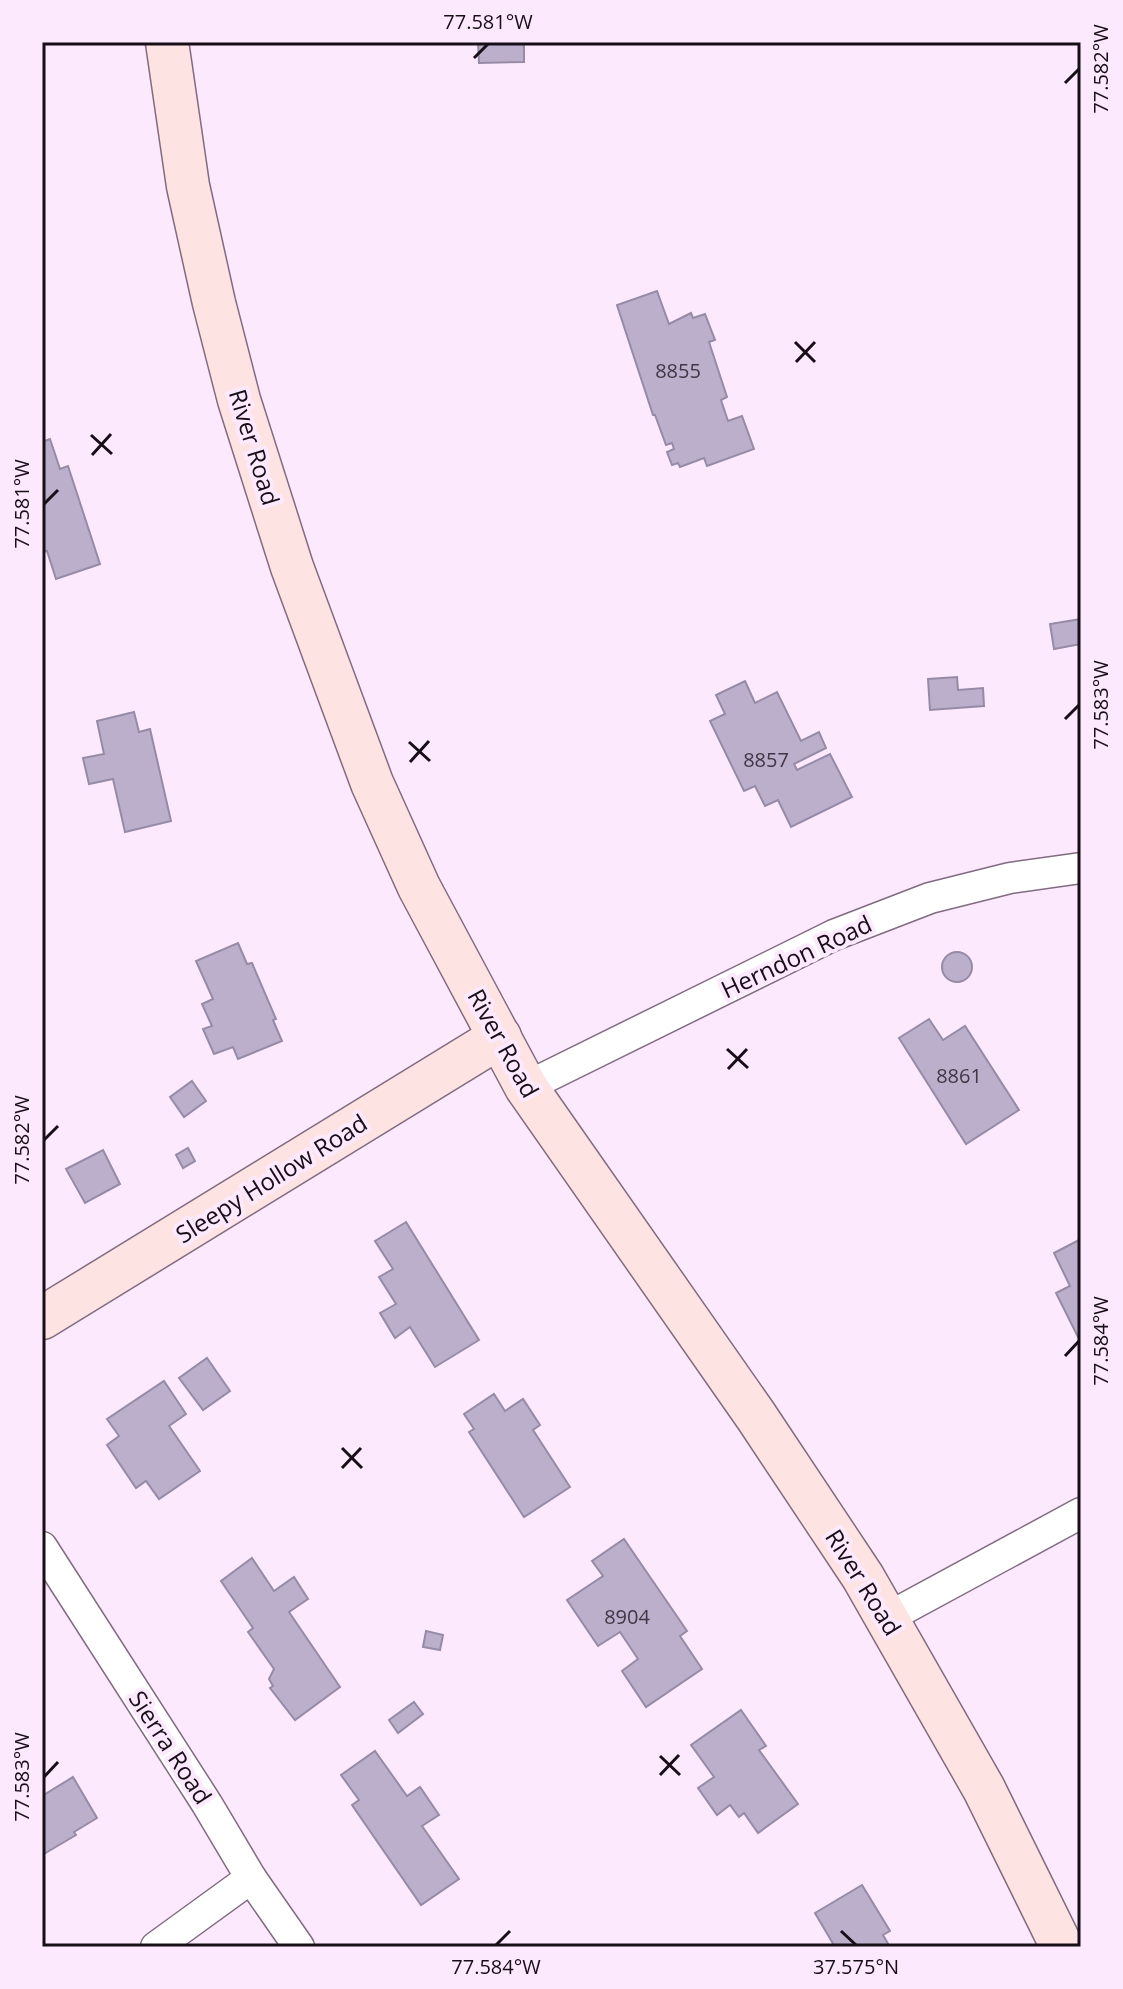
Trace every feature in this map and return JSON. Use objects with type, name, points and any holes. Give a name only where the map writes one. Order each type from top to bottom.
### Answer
[{"type":"main road","name":"River Road","points":[[167,42],[188,186],[239,400],[292,567],[372,783],[419,887],[526,1087],[756,1416],[863,1577],[984,1789],[1062,1947]]},
{"type":"main road","name":"Sleepy Hollow Road","points":[[42,1318],[500,1037]]},
{"type":"street","name":"Herndon Road","points":[[526,1087],[834,935],[930,898],[1010,878],[1081,868]]},
{"type":"street","points":[[887,1618],[1081,1513]]},
{"type":"street","name":"Sierra Road","points":[[42,1547],[251,1878],[299,1947]]},
{"type":"street","points":[[156,1947],[251,1878]]},
{"type":"building","points":[[478,42],[524,42],[524,62],[479,63]]},
{"type":"building","points":[[657,291],[669,324],[691,313],[693,318],[705,314],[715,340],[709,342],[727,397],[721,400],[728,421],[742,416],[754,449],[707,466],[704,458],[680,467],[678,463],[672,465],[667,452],[674,449],[672,443],[666,445],[653,415],[617,305]]},
{"type":"building","points":[[50,439],[60,469],[68,466],[100,564],[56,579],[47,551],[42,552],[42,442]]},
{"type":"building","points":[[1081,619],[1081,644],[1054,649],[1050,624]]},
{"type":"building","points":[[957,677],[958,690],[983,688],[984,706],[930,710],[928,679]]},
{"type":"building","points":[[745,681],[755,703],[777,692],[801,741],[819,732],[826,748],[794,764],[797,770],[830,754],[852,797],[791,827],[778,800],[765,806],[755,786],[744,791],[710,721],[725,714],[716,695]]},
{"type":"building","points":[[134,712],[139,732],[150,729],[171,821],[125,832],[113,779],[89,784],[83,758],[104,754],[97,721]]},
{"type":"building","points":[[238,943],[247,964],[252,963],[282,1041],[238,1059],[233,1047],[214,1054],[203,1029],[212,1026],[202,1004],[213,999],[196,961]]},
{"type":"building","points":[[957,952],[968,956],[972,967],[968,978],[957,982],[946,978],[942,967],[946,956]]},
{"type":"building","points":[[929,1019],[943,1040],[965,1026],[1019,1110],[966,1144],[899,1038]]},
{"type":"building","points":[[192,1081],[206,1101],[184,1117],[170,1097]]},
{"type":"building","points":[[188,1148],[195,1161],[183,1168],[176,1155]]},
{"type":"building","points":[[103,1150],[120,1184],[85,1203],[66,1169]]},
{"type":"building","points":[[406,1222],[479,1340],[435,1367],[410,1327],[395,1338],[380,1313],[396,1304],[379,1277],[393,1269],[375,1241]]},
{"type":"building","points":[[1081,1239],[1081,1343],[1056,1293],[1070,1286],[1054,1253]]},
{"type":"building","points":[[207,1358],[230,1391],[203,1410],[179,1378]]},
{"type":"building","points":[[164,1381],[186,1414],[169,1426],[200,1471],[159,1499],[146,1481],[136,1488],[107,1445],[119,1436],[107,1419]]},
{"type":"building","points":[[494,1394],[505,1411],[523,1399],[540,1425],[533,1430],[570,1487],[524,1517],[469,1432],[474,1429],[464,1414]]},
{"type":"building","points":[[624,1539],[687,1631],[680,1636],[702,1669],[646,1707],[622,1671],[638,1659],[620,1632],[598,1646],[567,1600],[603,1576],[592,1561]]},
{"type":"building","points":[[252,1558],[274,1591],[294,1577],[308,1599],[289,1612],[340,1687],[295,1720],[270,1688],[273,1686],[269,1679],[274,1669],[248,1632],[253,1628],[221,1581]]},
{"type":"building","points":[[426,1631],[443,1635],[440,1650],[423,1647]]},
{"type":"building","points":[[414,1702],[423,1714],[398,1733],[389,1720]]},
{"type":"building","points":[[741,1710],[766,1746],[759,1750],[798,1804],[758,1833],[744,1813],[739,1817],[730,1805],[717,1815],[698,1788],[714,1777],[691,1745]]},
{"type":"building","points":[[375,1751],[407,1796],[420,1787],[439,1815],[422,1826],[459,1879],[421,1905],[352,1805],[359,1800],[341,1775]]},
{"type":"building","points":[[73,1777],[97,1818],[42,1855],[42,1796]]},
{"type":"building","points":[[862,1885],[890,1931],[883,1935],[890,1947],[835,1947],[815,1913]]}]
